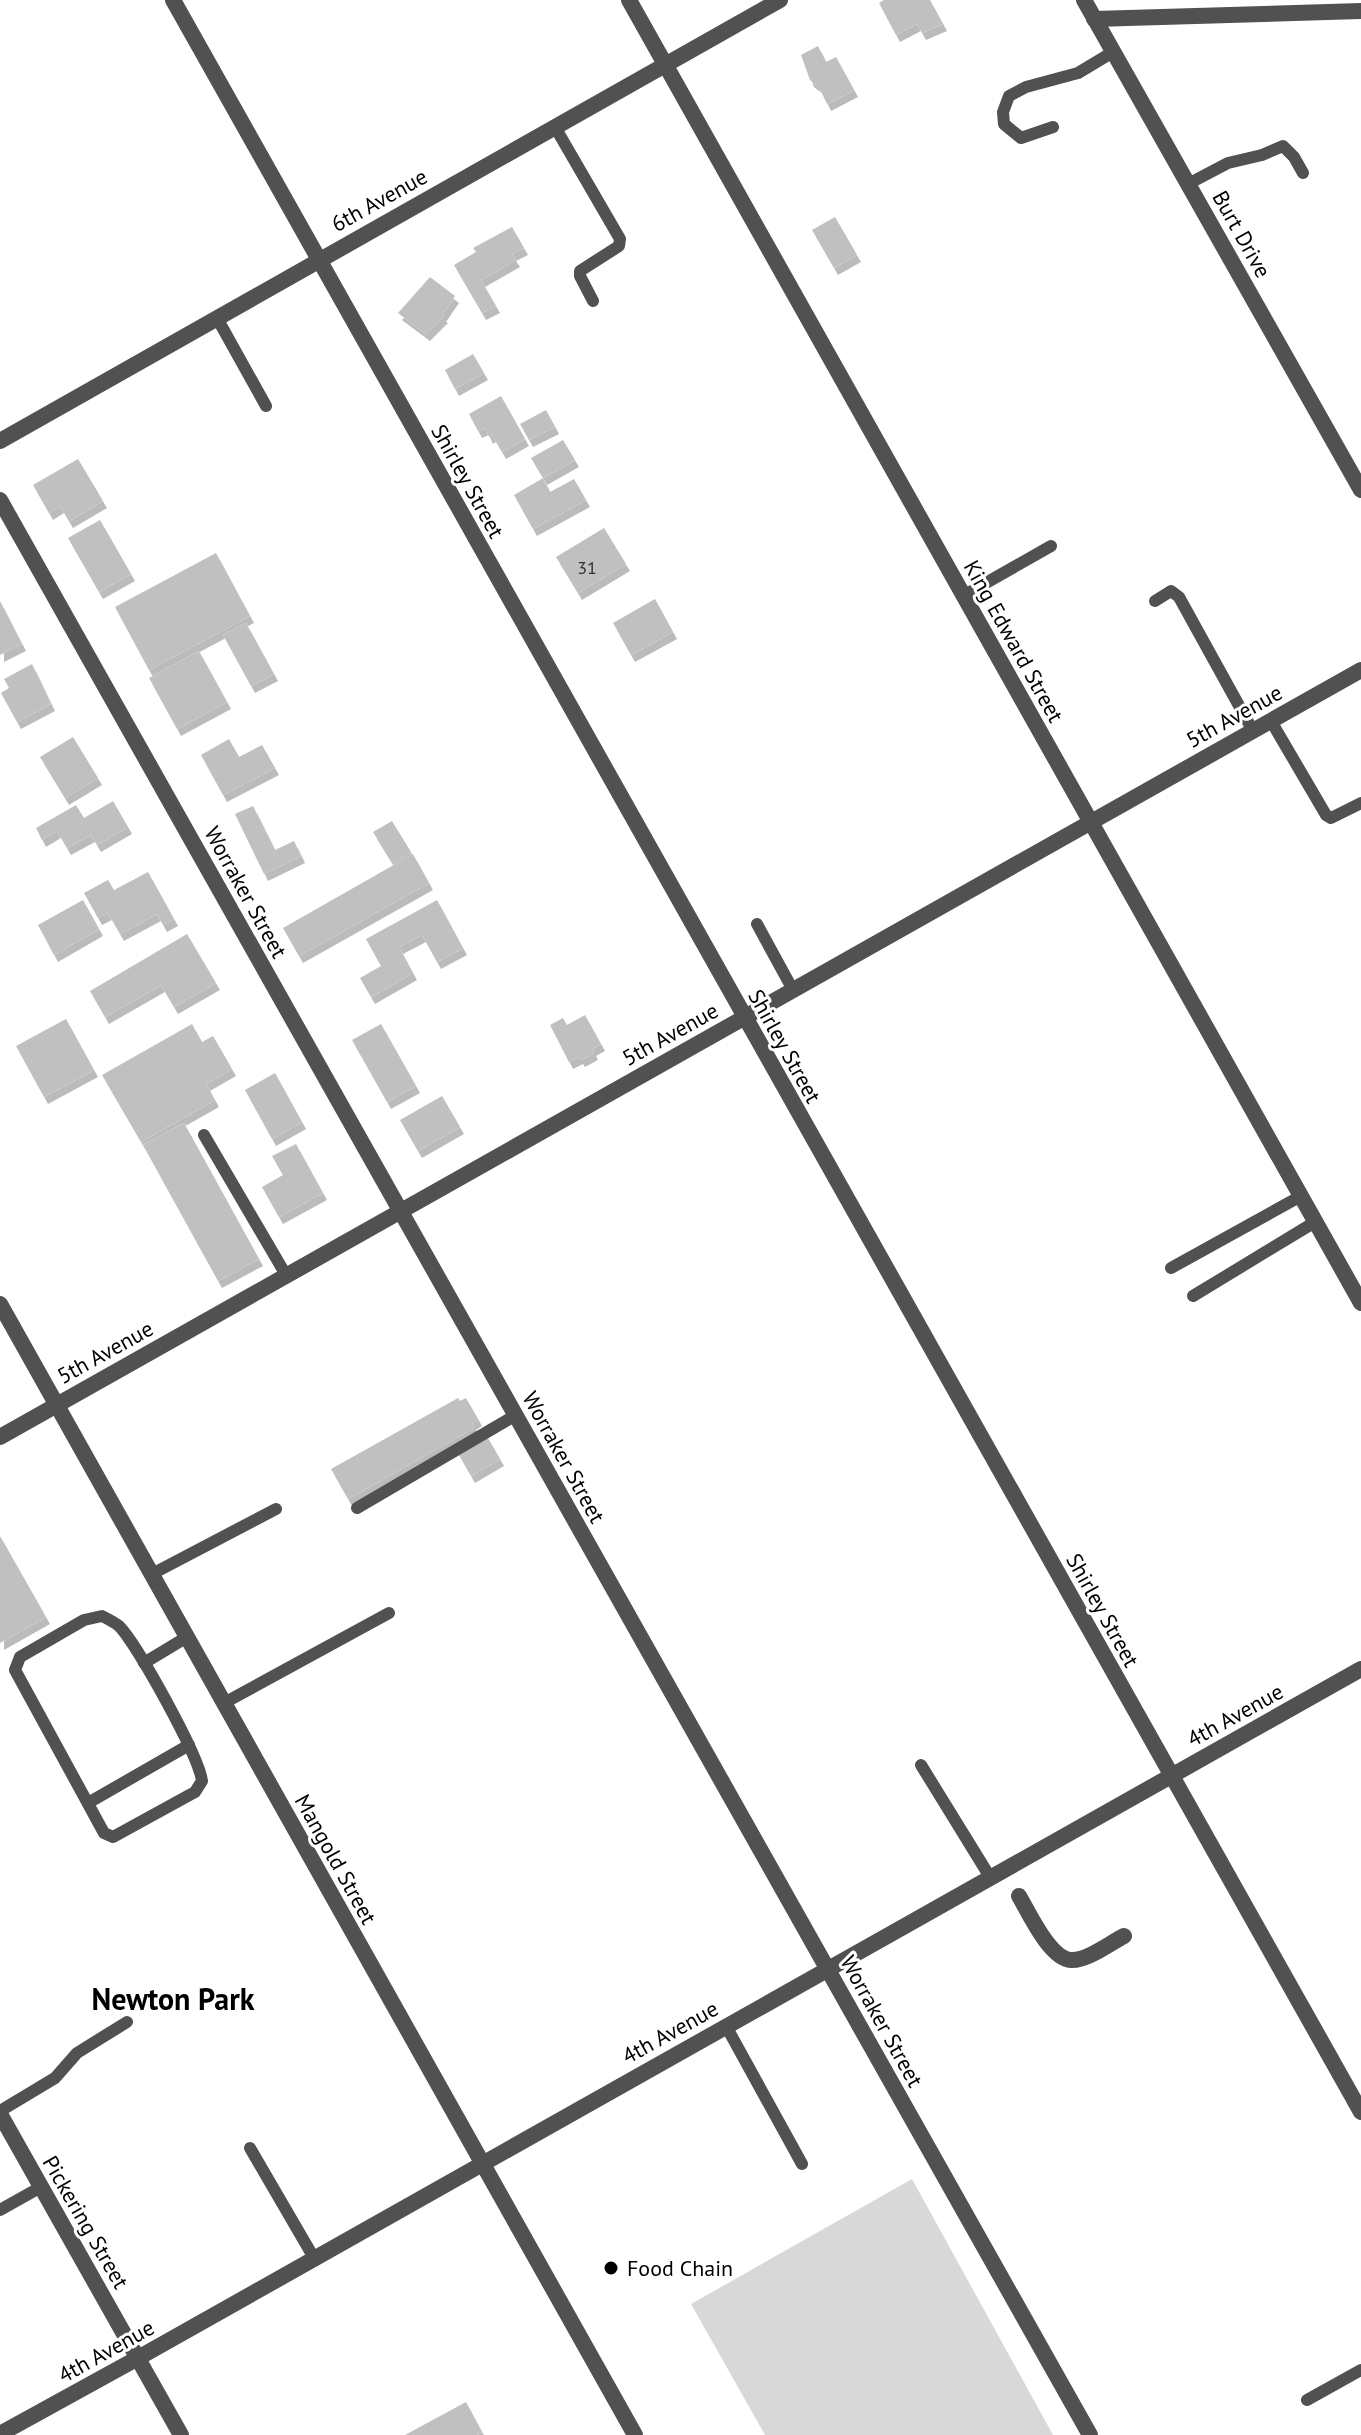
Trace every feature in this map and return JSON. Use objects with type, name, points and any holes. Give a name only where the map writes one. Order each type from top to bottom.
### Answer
[{"type":"street","name":"Shirley Street","points":[[173,0],[1361,2112]]},
{"type":"street","name":"King Edward Street","points":[[629,0],[1361,1303]]},
{"type":"street","name":"6th Avenue","points":[[0,441],[780,0]]},
{"type":"street","name":"Burt Drive","points":[[1084,0],[1361,490]]},
{"type":"street","points":[[1094,19],[1361,11]]},
{"type":"street","name":"Worraker Street","points":[[0,500],[1090,2435]]},
{"type":"street","name":"5th Avenue","points":[[0,1437],[1361,670]]},
{"type":"street","name":"Mangold Street","points":[[0,1304],[635,2435]]},
{"type":"street","name":"4th Avenue","points":[[0,2434],[1361,1669]]},
{"type":"street","points":[[1019,1896],[1049,1946],[1060,1957],[1070,1961],[1124,1936]]},
{"type":"street","name":"Pickering Street","points":[[0,2113],[181,2435]]},
{"type":"lane","points":[[1053,127],[1021,138],[1004,124],[1003,112],[1009,96],[1026,87],[1078,73],[1113,52]]},
{"type":"lane","points":[[555,127],[620,239],[619,246],[580,271],[593,301]]},
{"type":"lane","points":[[1188,184],[1228,163],[1283,146],[1303,173]]},
{"type":"lane","points":[[217,318],[266,406]]},
{"type":"lane","points":[[963,596],[1051,546]]},
{"type":"lane","points":[[1155,601],[1171,591],[1179,597],[1253,731]]},
{"type":"lane","points":[[1271,721],[1326,815],[1336,817],[1361,803]]},
{"type":"lane","points":[[757,924],[793,990]]},
{"type":"lane","points":[[204,1135],[286,1275]]},
{"type":"lane","points":[[1171,1268],[1301,1196]]},
{"type":"lane","points":[[1193,1296],[1315,1222]]},
{"type":"lane","points":[[357,1508],[516,1415]]},
{"type":"lane","points":[[152,1574],[276,1509]]},
{"type":"lane","points":[[224,1703],[389,1613]]},
{"type":"lane","points":[[102,1616],[118,1625],[144,1663],[189,1745],[202,1781],[195,1792],[113,1837],[104,1833],[17,1676],[15,1664],[20,1657],[92,1617],[102,1616]]},
{"type":"lane","points":[[144,1663],[187,1637]]},
{"type":"lane","points":[[88,1803],[189,1745]]},
{"type":"lane","points":[[921,1765],[990,1877]]},
{"type":"lane","points":[[0,2113],[55,2078],[77,2053],[127,2022]]},
{"type":"lane","points":[[726,2026],[802,2164]]},
{"type":"lane","points":[[250,2148],[314,2258]]},
{"type":"lane","points":[[0,2210],[41,2187]]},
{"type":"lane","points":[[1307,2400],[1361,2370]]},
{"type":"shaded area","points":[[912,2179],[1053,2435],[765,2435],[691,2304]]},
{"type":"building","points":[[884,0],[930,0],[943,24],[922,33],[917,24],[896,35],[879,3]]},
{"type":"building","points":[[818,46],[826,62],[836,57],[854,90],[827,104],[819,87],[810,80],[801,55]]},
{"type":"building","points":[[835,217],[857,255],[834,268],[812,230]]},
{"type":"building","points":[[512,227],[524,248],[512,254],[516,260],[481,280],[496,306],[482,313],[454,265],[476,252],[473,248]]},
{"type":"building","points":[[430,277],[455,296],[444,316],[426,334],[398,313]]},
{"type":"building","points":[[473,354],[484,373],[455,389],[445,370]]},
{"type":"building","points":[[501,396],[525,439],[502,452],[485,428],[478,431],[469,414]]},
{"type":"building","points":[[546,410],[555,427],[529,440],[520,424]]},
{"type":"building","points":[[563,440],[575,460],[543,478],[531,458]]},
{"type":"building","points":[[78,459],[103,501],[69,521],[60,506],[49,513],[33,485]]},
{"type":"building","points":[[543,478],[550,492],[574,479],[586,500],[533,529],[514,495]]},
{"type":"building","points":[[100,520],[131,574],[99,592],[68,538]]},
{"type":"building","points":[[604,528],[626,564],[578,593],[556,557]]},
{"type":"building","points":[[216,553],[250,616],[149,670],[115,607]]},
{"type":"building","points":[[655,599],[673,632],[631,655],[613,623]]},
{"type":"building","points":[[0,601],[22,644],[0,655]]},
{"type":"building","points":[[246,623],[274,674],[251,686],[223,635]]},
{"type":"building","points":[[199,651],[227,702],[177,729],[149,678]]},
{"type":"building","points":[[32,664],[51,704],[17,722],[1,693],[9,688],[4,679]]},
{"type":"building","points":[[73,737],[98,778],[65,798],[40,757]]},
{"type":"building","points":[[229,739],[239,757],[262,745],[275,768],[223,795],[201,755]]},
{"type":"building","points":[[113,801],[128,827],[97,845],[91,835],[67,848],[57,831],[42,840],[36,828],[76,805],[84,818]]},
{"type":"building","points":[[253,806],[275,850],[294,841],[301,856],[264,874],[235,814]]},
{"type":"building","points":[[392,821],[411,852],[392,863],[373,832]]},
{"type":"building","points":[[413,854],[429,883],[299,956],[283,928]]},
{"type":"building","points":[[148,872],[174,919],[163,925],[157,914],[120,934],[108,913],[98,918],[84,893],[108,880],[114,890]]},
{"type":"building","points":[[83,900],[99,929],[54,955],[38,925]]},
{"type":"building","points":[[437,900],[463,948],[437,962],[422,935],[399,947],[413,973],[371,997],[360,978],[381,966],[366,939]]},
{"type":"building","points":[[187,934],[216,983],[174,1007],[161,985],[105,1017],[90,991]]},
{"type":"building","points":[[585,1015],[601,1044],[592,1049],[594,1053],[569,1062],[550,1025],[563,1018],[567,1025]]},
{"type":"building","points":[[66,1019],[94,1070],[44,1097],[16,1046]]},
{"type":"building","points":[[192,1024],[202,1042],[213,1036],[232,1069],[206,1084],[215,1100],[141,1142],[102,1075]]},
{"type":"building","points":[[381,1024],[416,1086],[387,1102],[352,1040]]},
{"type":"building","points":[[275,1073],[302,1122],[272,1139],[245,1090]]},
{"type":"building","points":[[442,1096],[460,1127],[418,1151],[400,1120]]},
{"type":"building","points":[[184,1123],[259,1259],[218,1281],[143,1145]]},
{"type":"building","points":[[296,1144],[323,1193],[279,1217],[262,1187],[283,1175],[272,1156]]},
{"type":"building","points":[[458,1398],[460,1401],[466,1398],[478,1419],[472,1423],[474,1428],[348,1499],[331,1469]]},
{"type":"building","points":[[488,1438],[500,1459],[471,1476],[459,1455]]},
{"type":"building","points":[[0,1536],[46,1617],[0,1643]]},
{"type":"building","points":[[466,2402],[482,2432],[477,2435],[405,2435]]},
{"type":"place","name":"Food Chain","points":[[611,2268]]},
{"type":"district","name":"Newton Park","points":[[173,1998]]}]
